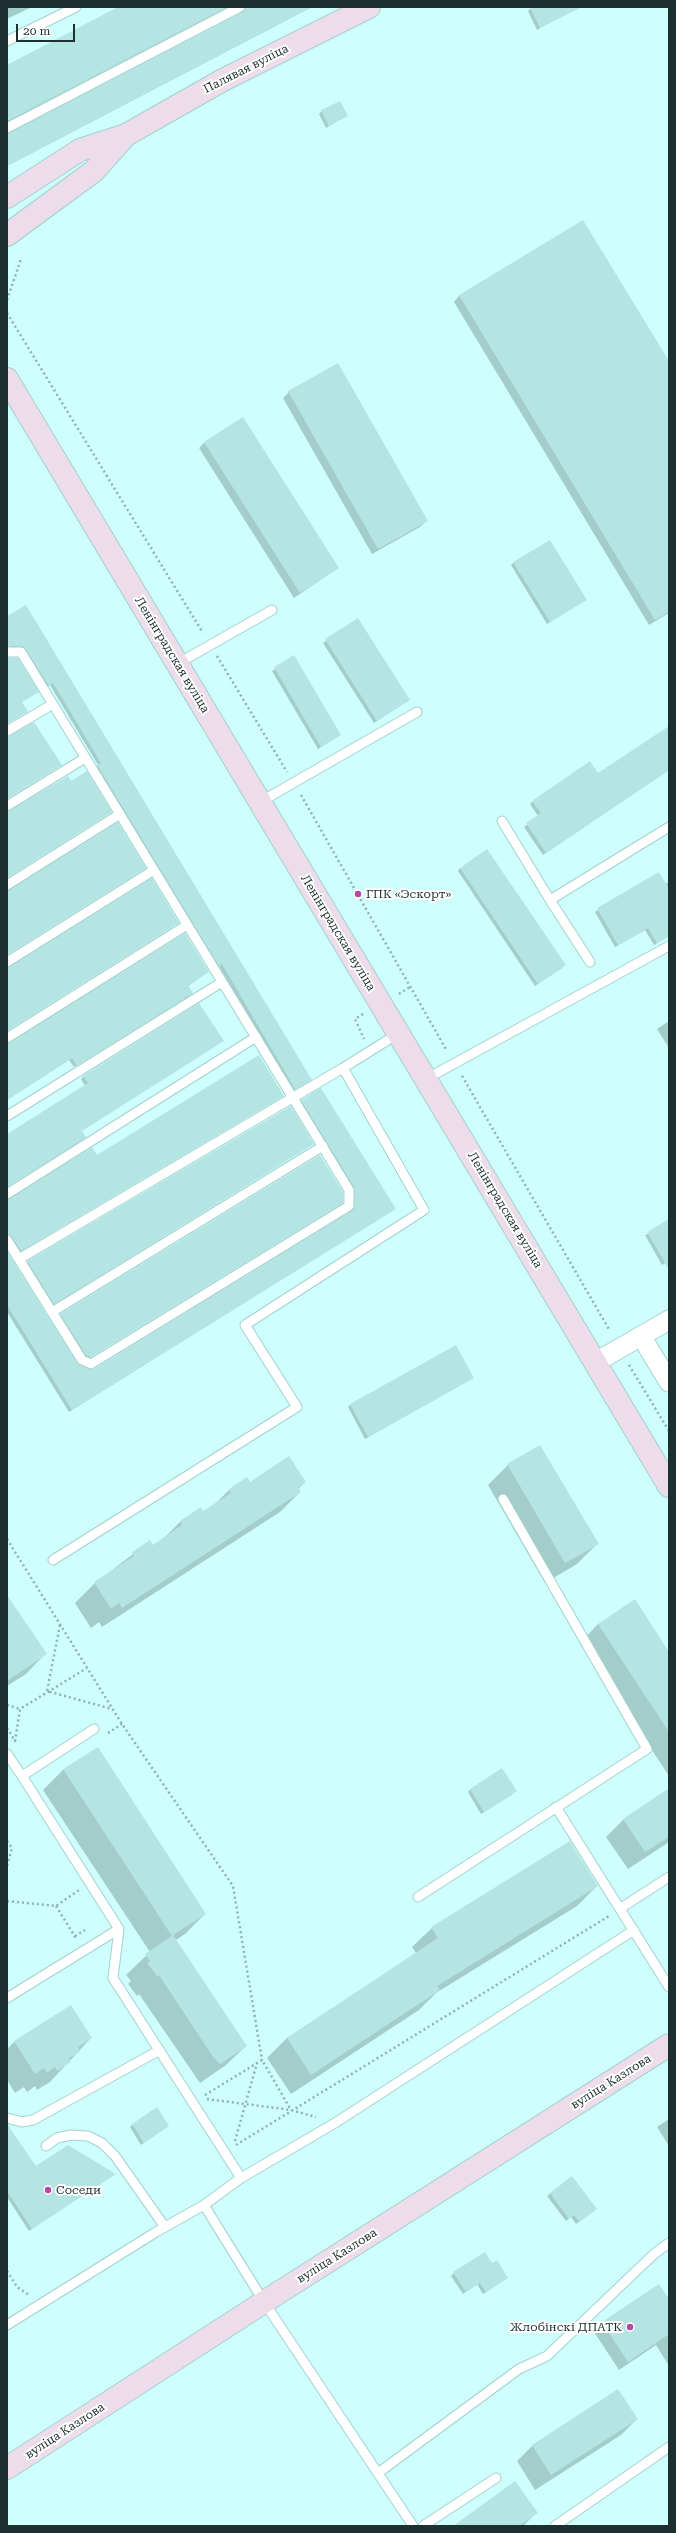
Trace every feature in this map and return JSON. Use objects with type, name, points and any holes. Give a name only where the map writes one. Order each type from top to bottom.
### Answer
[{"type":"main road","name":"Палявая вуліца","points":[[7,197],[80,150],[126,135],[223,80],[369,7]]},
{"type":"main road","name":"Палявая вуліца","points":[[7,235],[94,171],[126,135]]},
{"type":"main road","name":"Ленінградская вуліца","points":[[7,379],[669,1486]]},
{"type":"main road","name":"вуліца Казлова","points":[[7,2468],[264,2302],[669,2045]]},
{"type":"street","points":[[596,1362],[669,1320]]},
{"type":"street","points":[[641,1336],[669,1382]]},
{"type":"lane","points":[[7,41],[76,7]]},
{"type":"lane","points":[[7,128],[240,7]]},
{"type":"lane","points":[[177,664],[272,610]]},
{"type":"lane","points":[[7,652],[21,652],[350,1190],[348,1206],[91,1364],[82,1360],[7,1240]]},
{"type":"lane","points":[[7,731],[53,704]]},
{"type":"lane","points":[[260,802],[417,712]]},
{"type":"lane","points":[[7,806],[85,758]]},
{"type":"lane","points":[[7,885],[120,814]]},
{"type":"lane","points":[[502,821],[590,962]]},
{"type":"lane","points":[[550,900],[669,827]]},
{"type":"lane","points":[[7,962],[154,870]]},
{"type":"lane","points":[[7,1038],[187,925]]},
{"type":"lane","points":[[426,1079],[669,946]]},
{"type":"lane","points":[[7,1116],[222,982]]},
{"type":"lane","points":[[19,1259],[292,1096],[343,1068],[399,1033]]},
{"type":"lane","points":[[7,1194],[256,1037]]},
{"type":"lane","points":[[53,1560],[297,1407],[245,1325],[424,1210],[343,1068]]},
{"type":"lane","points":[[52,1312],[323,1146]]},
{"type":"lane","points":[[418,1897],[647,1749],[503,1499]]},
{"type":"lane","points":[[22,1776],[94,1729]]},
{"type":"lane","points":[[7,1754],[119,1929],[113,1978],[158,2051],[241,2178]]},
{"type":"lane","points":[[556,1807],[621,1908],[669,1987]]},
{"type":"lane","points":[[621,1908],[669,1877]]},
{"type":"lane","points":[[7,1998],[119,1929]]},
{"type":"lane","points":[[7,2325],[44,2304],[165,2227],[204,2205],[241,2178],[335,2123],[634,1930]]},
{"type":"lane","points":[[7,2118],[22,2122],[33,2120],[158,2051]]},
{"type":"lane","points":[[46,2146],[57,2138],[71,2135],[88,2136],[102,2142],[115,2156],[165,2227]]},
{"type":"lane","points":[[204,2205],[264,2302],[413,2526]]},
{"type":"lane","points":[[378,2473],[519,2368],[546,2356],[654,2254],[669,2243]]},
{"type":"lane","points":[[555,2526],[669,2447]]},
{"type":"lane","points":[[423,2526],[496,2478]]},
{"type":"path","points":[[7,300],[21,258]]},
{"type":"path","points":[[7,313],[293,782],[620,1349],[669,1431]]},
{"type":"path","points":[[355,1019],[370,1051]]},
{"type":"path","points":[[7,1539],[112,1709],[233,1886],[262,2060],[291,2110]]},
{"type":"path","points":[[47,1692],[60,1625]]},
{"type":"path","points":[[7,1728],[15,1741],[20,1709],[87,1668]]},
{"type":"path","points":[[47,1692],[112,1709]]},
{"type":"path","points":[[7,1705],[20,1709]]},
{"type":"path","points":[[7,1841],[12,1848],[7,1866]]},
{"type":"path","points":[[7,1901],[56,1906],[90,1882]]},
{"type":"path","points":[[56,1906],[84,1950]]},
{"type":"path","points":[[257,2063],[247,2104],[233,2147],[621,1908]]},
{"type":"path","points":[[75,1936],[85,1930]]},
{"type":"path","points":[[262,2060],[200,2098],[291,2110],[335,2123]]},
{"type":"path","points":[[7,2271],[17,2287],[44,2304]]},
{"type":"building","points":[[118,7],[227,7],[7,121],[7,65]]},
{"type":"building","points":[[246,7],[312,7],[7,166],[7,134],[243,12]]},
{"type":"building","points":[[530,7],[582,7],[540,28]]},
{"type":"building","points":[[340,101],[348,116],[329,126],[321,110]]},
{"type":"building","points":[[583,220],[669,361],[669,612],[655,620],[459,295]]},
{"type":"building","points":[[338,363],[428,521],[378,549],[288,391]]},
{"type":"building","points":[[243,417],[339,568],[300,593],[204,442]]},
{"type":"building","points":[[550,540],[587,600],[550,622],[513,562]]},
{"type":"building","points":[[26,605],[312,1080],[295,1089],[222,964],[219,966],[97,765],[101,763],[53,683],[49,686],[24,647],[7,646],[7,616]]},
{"type":"building","points":[[358,618],[410,700],[377,721],[325,639]]},
{"type":"building","points":[[294,655],[341,735],[321,747],[274,667]]},
{"type":"building","points":[[7,658],[18,658],[39,692],[22,702],[28,712],[7,724]]},
{"type":"building","points":[[34,722],[62,765],[7,799],[7,737]]},
{"type":"building","points":[[669,726],[669,770],[546,853],[526,823],[541,813],[532,801],[590,761],[598,773]]},
{"type":"building","points":[[87,771],[112,812],[7,878],[7,812],[68,776],[71,781]]},
{"type":"building","points":[[118,822],[146,868],[7,955],[7,891]]},
{"type":"building","points":[[487,849],[566,965],[538,984],[460,868]]},
{"type":"building","points":[[659,872],[669,889],[669,936],[657,943],[648,928],[618,945],[597,908]]},
{"type":"building","points":[[152,878],[179,923],[7,1031],[7,968]]},
{"type":"building","points":[[185,933],[209,972],[188,985],[193,993],[77,1065],[72,1058],[7,1100],[7,1044]]},
{"type":"building","points":[[199,1003],[224,1041],[82,1131],[86,1137],[7,1187],[7,1134],[88,1083],[83,1076]]},
{"type":"building","points":[[259,1055],[284,1096],[21,1251],[12,1237],[7,1234],[7,1200],[92,1147],[97,1155]]},
{"type":"building","points":[[321,1088],[396,1209],[72,1410],[7,1305],[7,1251],[77,1363],[89,1369],[94,1369],[354,1209],[354,1187],[301,1100]]},
{"type":"building","points":[[291,1106],[314,1144],[54,1304],[27,1261]]},
{"type":"building","points":[[320,1155],[343,1192],[343,1203],[91,1357],[86,1355],[60,1314]]},
{"type":"building","points":[[669,1219],[669,1270],[647,1232]]},
{"type":"building","points":[[456,1345],[474,1378],[368,1437],[350,1404]]},
{"type":"building","points":[[540,1445],[599,1544],[565,1563],[507,1464]]},
{"type":"building","points":[[289,1456],[306,1482],[298,1487],[301,1492],[122,1608],[119,1603],[111,1609],[94,1582],[134,1556],[132,1552],[150,1540],[153,1545],[182,1525],[180,1521],[201,1507],[203,1511],[231,1493],[229,1489],[247,1477],[250,1482]]},
{"type":"building","points":[[7,1595],[47,1654],[7,1681]]},
{"type":"building","points":[[635,1599],[669,1652],[669,1732],[598,1624]]},
{"type":"building","points":[[98,1747],[206,1914],[173,1935],[247,2046],[220,2064],[213,2057],[159,1975],[158,1977],[147,1963],[150,1961],[145,1954],[172,1936],[63,1769]]},
{"type":"building","points":[[502,1768],[517,1791],[484,1812],[470,1789]]},
{"type":"building","points":[[669,1788],[669,1837],[645,1852],[623,1819]]},
{"type":"building","points":[[570,1841],[598,1886],[437,1986],[440,1990],[311,2075],[287,2038],[438,1938],[431,1927]]},
{"type":"building","points":[[71,2005],[92,2038],[78,2047],[80,2052],[69,2058],[71,2062],[57,2071],[55,2067],[47,2073],[44,2068],[35,2074],[14,2041]]},
{"type":"building","points":[[157,2107],[169,2126],[144,2143],[132,2124]]},
{"type":"building","points":[[7,2124],[36,2166],[68,2145],[116,2174],[32,2229],[7,2191]]},
{"type":"building","points":[[572,2176],[597,2209],[580,2222],[574,2215],[569,2219],[550,2193]]},
{"type":"building","points":[[485,2252],[492,2263],[497,2260],[508,2278],[486,2292],[480,2283],[466,2292],[453,2272]]},
{"type":"building","points":[[659,2284],[669,2299],[669,2334],[628,2362],[602,2322]]},
{"type":"building","points":[[618,2389],[638,2419],[551,2475],[532,2445]]},
{"type":"building","points":[[515,2481],[538,2513],[519,2526],[453,2526]]},
{"type":"place","name":"ГПК «Эскорт»","points":[[358,894]]},
{"type":"place","name":"Соседи","points":[[48,2190]]},
{"type":"place","name":"Жлобінскі ДПАТК","points":[[630,2327]]}]
